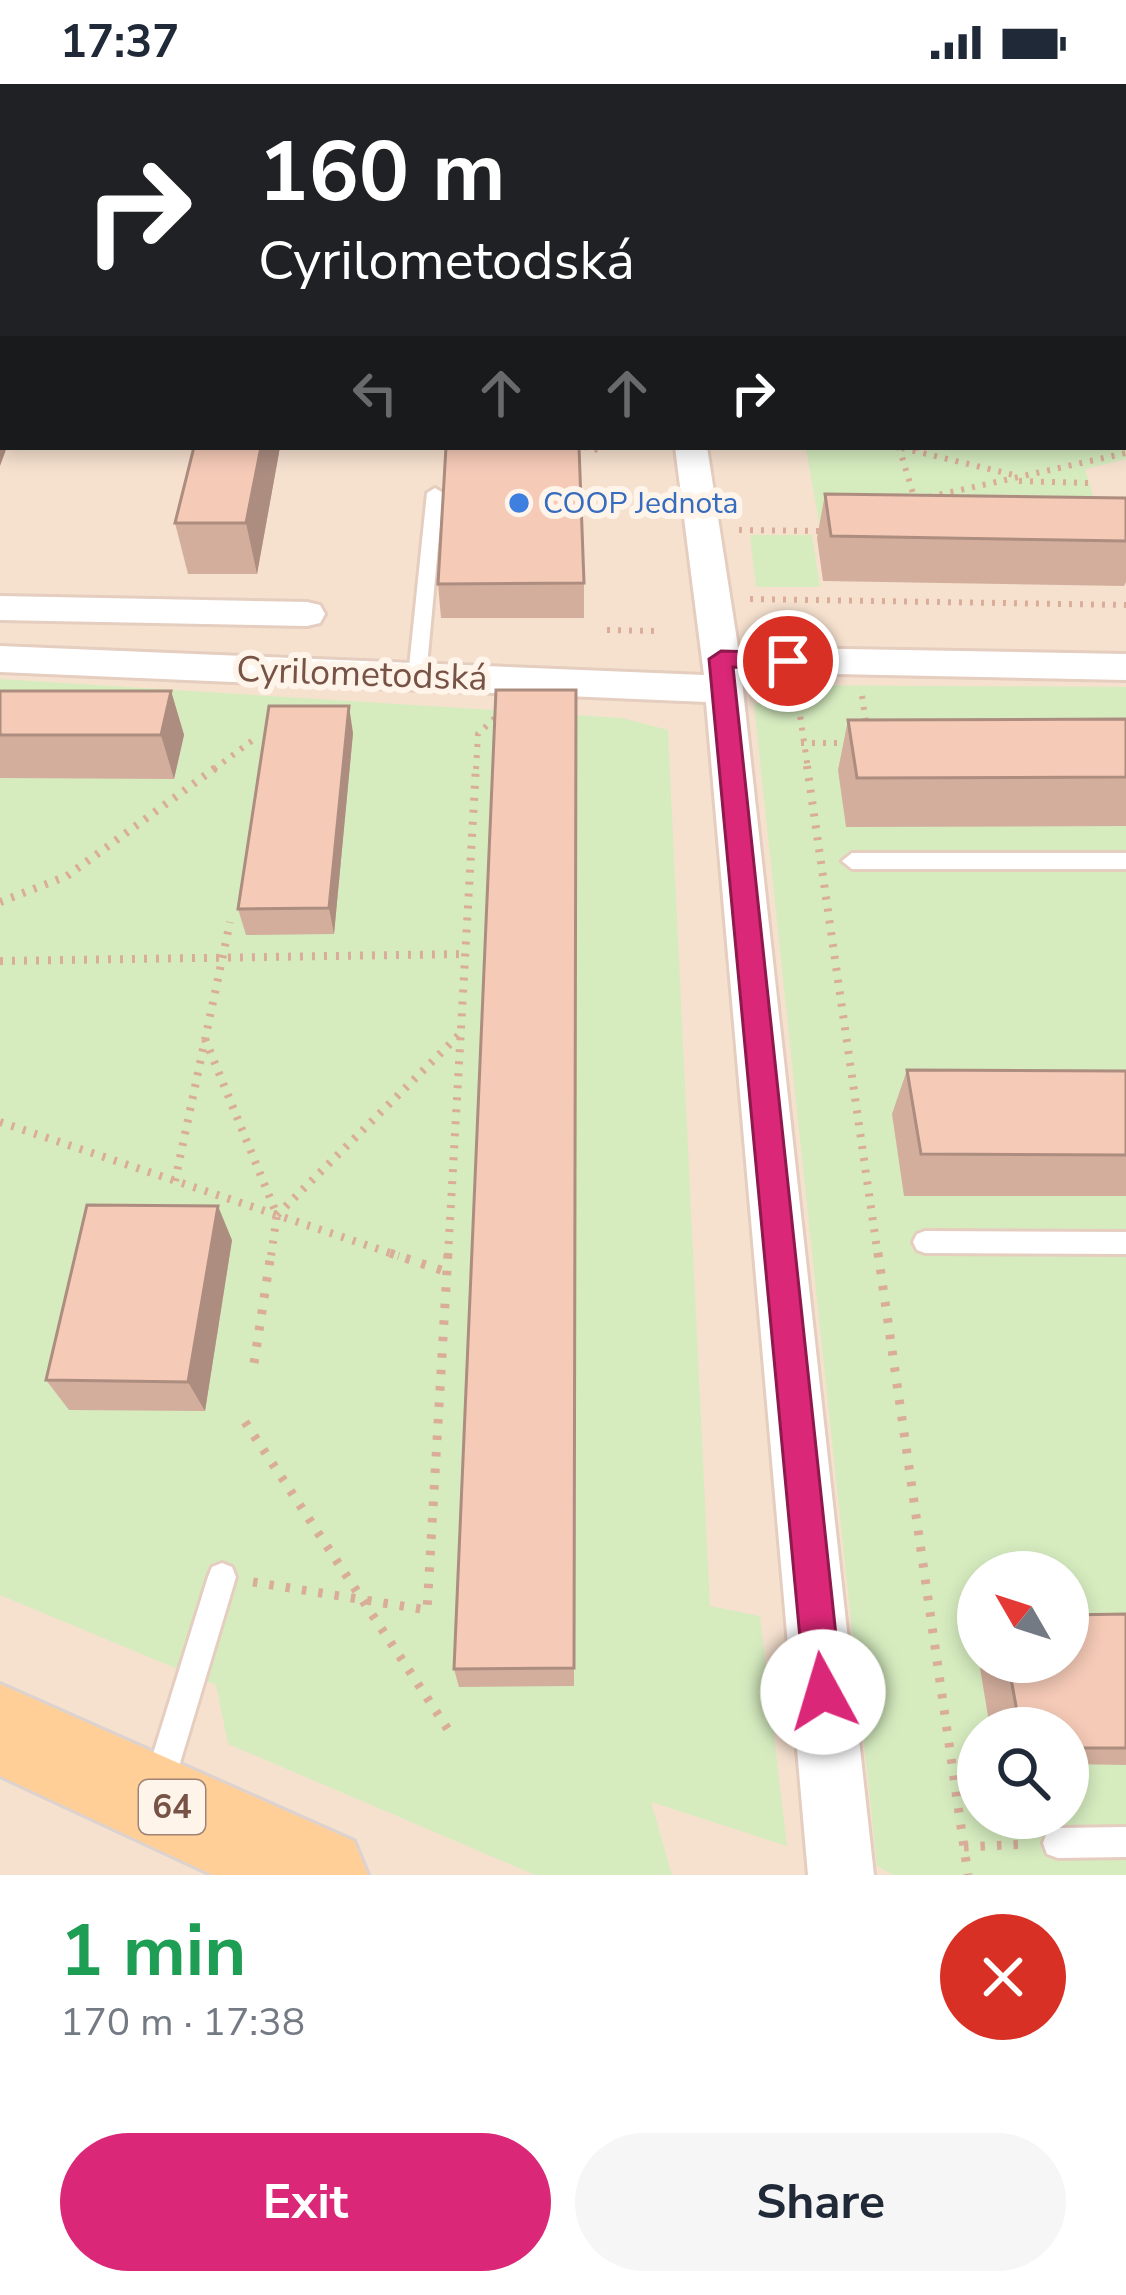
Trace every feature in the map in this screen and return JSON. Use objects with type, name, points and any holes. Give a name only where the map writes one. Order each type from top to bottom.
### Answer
[{"type":"main road","name":"64","points":[[8,1739],[154,1798],[320,1875]]},
{"type":"street","points":[[692,450],[722,674],[841,1875]]},
{"type":"street","points":[[0,608],[307,614]]},
{"type":"street","name":"Cyrilometodská","points":[[0,659],[416,676],[1126,667]]},
{"type":"lane","points":[[416,676],[435,494]]},
{"type":"lane","points":[[852,861],[1126,861]]},
{"type":"lane","points":[[925,1242],[1126,1243]]},
{"type":"lane","points":[[154,1798],[222,1577]]},
{"type":"lane","points":[[1058,1843],[1126,1841]]},
{"type":"path","points":[[599,450],[604,451]]},
{"type":"path","points":[[902,450],[915,500]]},
{"type":"path","points":[[913,450],[1021,477]]},
{"type":"path","points":[[895,505],[1126,453]]},
{"type":"path","points":[[1006,480],[1089,482]]},
{"type":"path","points":[[816,522],[836,518]]},
{"type":"path","points":[[737,530],[841,531]]},
{"type":"path","points":[[750,598],[1126,605]]},
{"type":"path","points":[[607,630],[658,631]]},
{"type":"path","points":[[801,743],[869,742],[860,685]]},
{"type":"path","points":[[796,700],[968,1875]]},
{"type":"path","points":[[222,1577],[427,1610],[478,734],[508,705]]},
{"type":"path","points":[[0,902],[67,876],[256,737]]},
{"type":"path","points":[[175,1181],[230,922]]},
{"type":"path","points":[[0,961],[465,954]]},
{"type":"path","points":[[277,1215],[460,1034]]},
{"type":"path","points":[[205,1039],[277,1215],[254,1363]]},
{"type":"path","points":[[0,1122],[446,1272]]},
{"type":"path","points":[[245,1422],[453,1737]]},
{"type":"path","points":[[963,1847],[1058,1843]]},
{"type":"shaded area","points":[[0,450],[1126,450],[1126,1875],[0,1875]]},
{"type":"green space","points":[[806,450],[1126,450],[1126,459],[1085,469],[1104,531],[820,528]]},
{"type":"green space","points":[[750,535],[812,535],[820,587],[756,587]]},
{"type":"green space","points":[[0,679],[622,718],[668,730],[710,1606],[760,1616],[787,1846],[651,1802],[672,1875],[535,1875],[228,1744],[216,1685],[0,1595]]},
{"type":"green space","points":[[780,685],[1126,687],[1126,1875],[893,1875],[877,1866],[754,705]]},
{"type":"building","points":[[193,450],[260,450],[246,523],[175,523]]},
{"type":"building","points":[[446,450],[579,450],[584,583],[438,584]]},
{"type":"building","points":[[825,494],[1126,498],[1126,541],[831,536]]},
{"type":"building","points":[[496,690],[576,690],[574,1668],[454,1669]]},
{"type":"building","points":[[0,691],[171,691],[161,735],[0,735]]},
{"type":"building","points":[[269,706],[349,706],[329,908],[238,909]]},
{"type":"building","points":[[1126,719],[1126,777],[857,778],[848,720]]},
{"type":"building","points":[[907,1070],[1126,1071],[1126,1155],[921,1154]]},
{"type":"building","points":[[87,1205],[218,1206],[188,1382],[46,1380]]},
{"type":"building","points":[[1126,1614],[1126,1748],[1089,1748],[1089,1707],[1016,1707],[1012,1683],[1089,1683],[1089,1615]]},
{"type":"place","name":"COOP Jednota","points":[[519,503]]},
{"type":"route","points":[[788,661],[721,659],[823,1692]]}]
